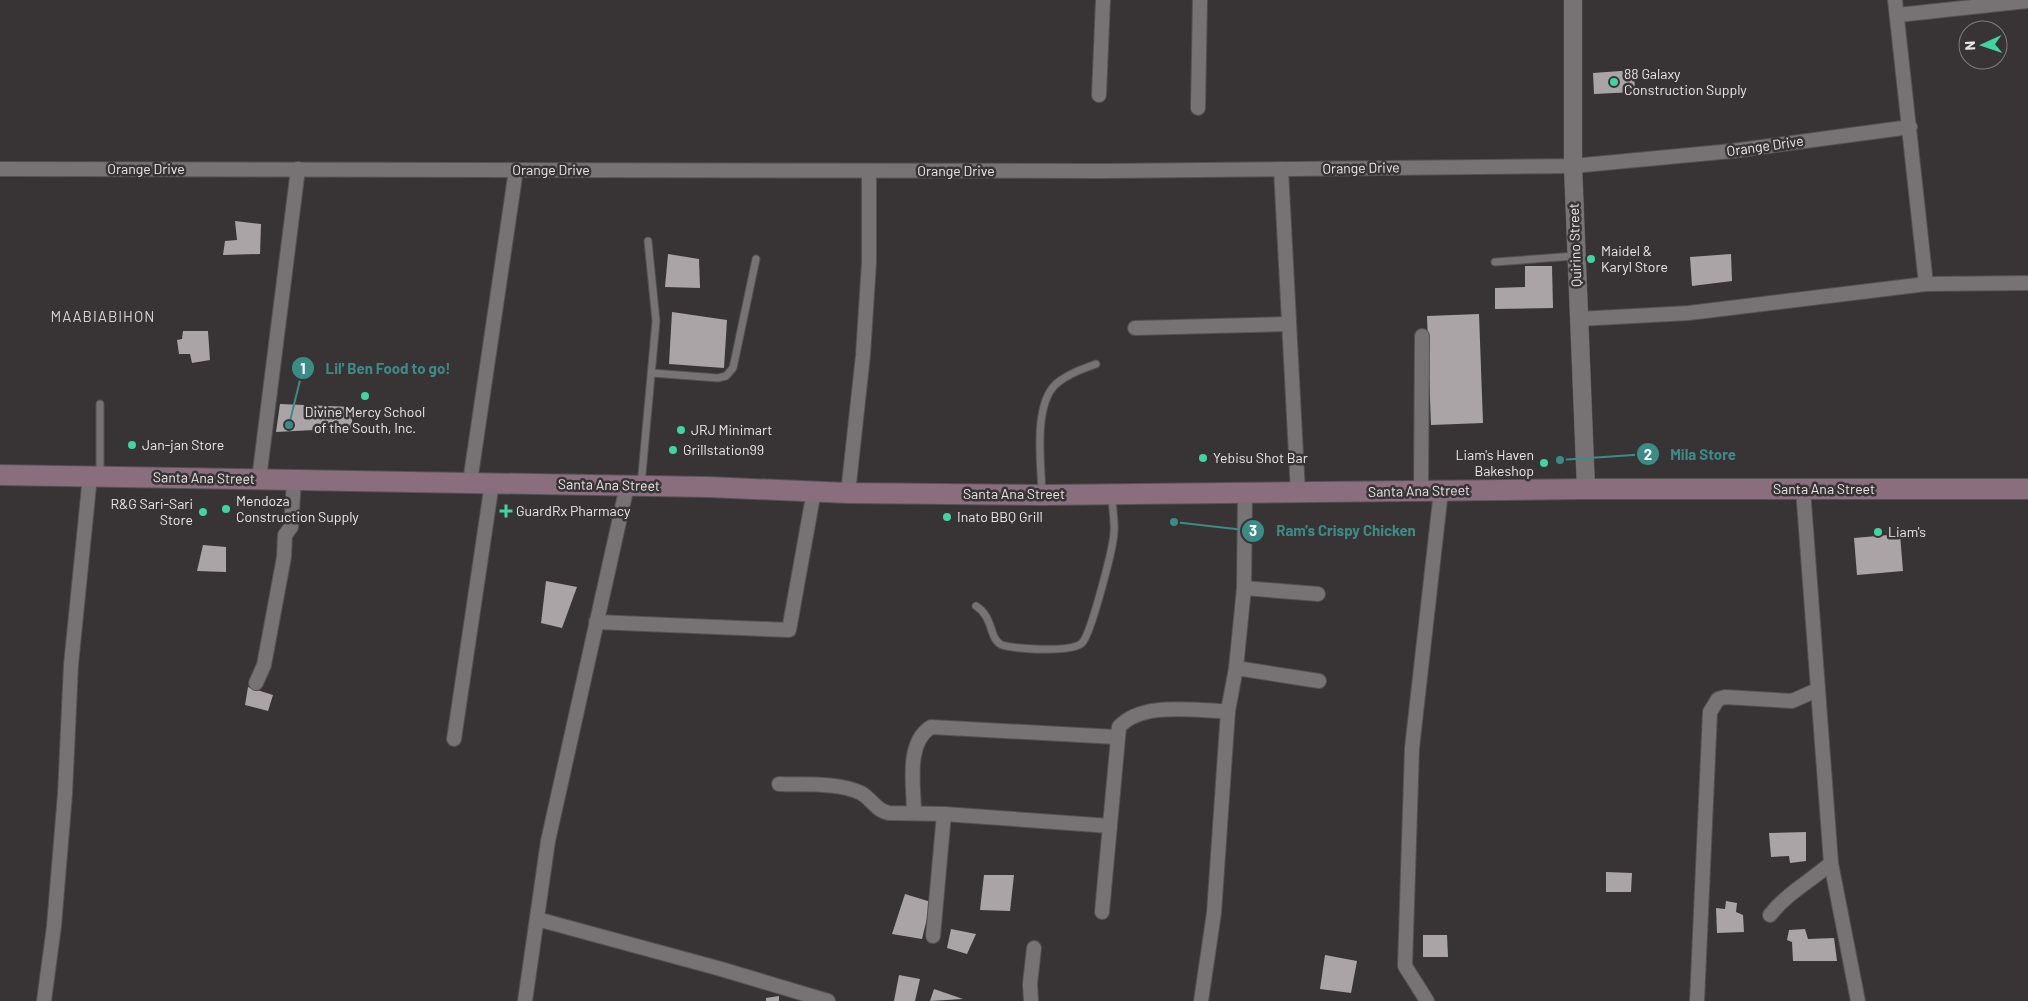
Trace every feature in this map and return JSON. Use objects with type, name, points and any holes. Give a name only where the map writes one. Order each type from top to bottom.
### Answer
[{"type":"main road","name":"Santa Ana Street","points":[[0,475],[470,482],[848,493],[1042,495],[1586,489],[2028,488]]},
{"type":"street","points":[[1099,95],[1103,0]]},
{"type":"street","points":[[1198,108],[1200,0]]},
{"type":"street","name":"Quirino Street","points":[[1573,0],[1575,256],[1586,489]]},
{"type":"street","points":[[1895,0],[1926,284]]},
{"type":"street","points":[[1898,15],[2028,1]]},
{"type":"street","name":"Orange Drive","points":[[0,169],[869,171],[1573,166],[1732,151],[1910,127]]},
{"type":"street","points":[[260,479],[298,169]]},
{"type":"street","points":[[1281,169],[1298,493]]},
{"type":"street","points":[[470,482],[516,170]]},
{"type":"street","points":[[848,493],[863,355],[869,262],[869,171]]},
{"type":"street","points":[[1578,319],[1689,313],[1926,284],[2028,282]]},
{"type":"street","points":[[1135,328],[1289,324]]},
{"type":"street","points":[[1421,491],[1422,336]]},
{"type":"street","points":[[44,1001],[54,926],[65,794],[71,664],[95,476]]},
{"type":"street","points":[[256,683],[264,665],[284,557],[285,535],[291,527],[294,480]]},
{"type":"street","points":[[454,739],[492,483]]},
{"type":"street","points":[[525,1001],[548,841],[596,622],[634,486]]},
{"type":"street","points":[[1803,489],[1816,690],[1831,863],[1858,1001]]},
{"type":"street","points":[[596,622],[789,630],[814,491]]},
{"type":"street","points":[[1427,1001],[1405,966],[1412,748],[1441,491]]},
{"type":"street","points":[[1201,1001],[1214,913],[1228,711],[1236,668],[1244,588],[1245,494]]},
{"type":"street","points":[[1244,588],[1318,594]]},
{"type":"street","points":[[1236,668],[1319,681]]},
{"type":"street","points":[[1697,1001],[1710,712],[1718,699],[1726,697],[1792,701],[1816,690]]},
{"type":"street","points":[[1102,912],[1116,737],[1119,727],[1126,719],[1146,711],[1228,711]]},
{"type":"street","points":[[914,814],[914,758],[917,742],[922,733],[930,727],[1116,737]]},
{"type":"street","points":[[779,784],[846,789],[861,793],[882,812],[944,814],[1110,826]]},
{"type":"street","points":[[934,936],[944,814]]},
{"type":"street","points":[[1770,915],[1787,895],[1809,883],[1831,863]]},
{"type":"street","points":[[537,919],[721,968],[828,1001]]},
{"type":"street","points":[[1031,1001],[1030,984],[1034,948]]},
{"type":"lane","points":[[634,486],[652,373],[656,321],[648,241]]},
{"type":"lane","points":[[1495,262],[1575,256]]},
{"type":"lane","points":[[652,373],[718,378],[726,376],[733,368],[756,259]]},
{"type":"lane","points":[[1042,495],[1040,446],[1045,403],[1054,386],[1068,375],[1096,364]]},
{"type":"lane","points":[[95,476],[100,404]]},
{"type":"lane","points":[[976,606],[985,611],[994,638],[1000,644],[1018,647],[1070,649],[1081,644],[1088,635],[1098,603],[1114,533],[1112,494]]},
{"type":"building","name":"88 Galaxy Construction Supply","points":[[1634,70],[1635,92],[1594,94],[1593,73]]},
{"type":"building","points":[[235,221],[261,224],[260,254],[223,255],[225,241],[237,240]]},
{"type":"building","points":[[668,254],[699,259],[700,288],[665,287]]},
{"type":"building","points":[[1731,254],[1732,281],[1692,286],[1690,257]]},
{"type":"building","points":[[1525,266],[1552,266],[1553,308],[1495,309],[1495,288],[1525,287]]},
{"type":"building","points":[[672,312],[727,320],[724,368],[669,364]]},
{"type":"building","points":[[1479,314],[1483,423],[1431,425],[1427,316]]},
{"type":"building","points":[[183,331],[208,331],[210,360],[192,363],[190,354],[179,354],[177,340],[182,339]]},
{"type":"building","points":[[280,404],[352,407],[352,428],[276,432]]},
{"type":"building","points":[[1900,534],[1903,571],[1857,575],[1854,538]]},
{"type":"building","points":[[203,545],[226,547],[226,572],[197,571]]},
{"type":"building","points":[[546,581],[577,587],[562,628],[541,623]]},
{"type":"building","points":[[248,687],[273,695],[268,711],[245,705]]},
{"type":"building","points":[[1806,832],[1806,861],[1790,863],[1789,856],[1771,857],[1769,833]]},
{"type":"building","points":[[1606,872],[1632,873],[1631,892],[1606,892]]},
{"type":"building","points":[[984,875],[1014,875],[1010,911],[980,910]]},
{"type":"building","points":[[905,894],[931,902],[922,939],[892,934]]},
{"type":"building","points":[[1726,901],[1737,903],[1736,912],[1743,915],[1744,932],[1717,933],[1716,908],[1725,909]]},
{"type":"building","points":[[951,929],[976,934],[967,954],[947,948]]},
{"type":"building","points":[[1805,929],[1808,939],[1834,938],[1837,961],[1793,961],[1792,942],[1787,940],[1789,930]]},
{"type":"building","points":[[1423,935],[1447,935],[1448,957],[1423,957]]},
{"type":"building","points":[[1325,955],[1357,961],[1351,993],[1320,989]]},
{"type":"building","points":[[899,975],[920,979],[915,1001],[894,1001]]},
{"type":"building","points":[[934,989],[963,999],[930,1001]]},
{"type":"building","points":[[779,996],[779,1001],[766,1001],[766,998]]},
{"type":"place","name":"88 Galaxy Construction Supply","points":[[1614,82]]},
{"type":"place","name":"Maidel & Karyl Store","points":[[1591,259]]},
{"type":"place","name":"Divine Mercy School of the South, Inc.","points":[[365,396]]},
{"type":"place","name":"Lil' Ben Food to go!","points":[[289,425]]},
{"type":"place","name":"JRJ Minimart","points":[[681,430]]},
{"type":"place","name":"Jan-jan Store","points":[[132,445]]},
{"type":"place","name":"Grillstation99","points":[[673,450]]},
{"type":"place","name":"Yebisu Shot Bar","points":[[1203,458]]},
{"type":"place","name":"Mila Store","points":[[1560,460]]},
{"type":"place","name":"Liam's Haven Bakeshop","points":[[1544,463]]},
{"type":"place","name":"Mendoza Construction Supply","points":[[226,509]]},
{"type":"place","name":"GuardRx Pharmacy","points":[[506,511]]},
{"type":"place","name":"R&G Sari-Sari Store","points":[[203,512]]},
{"type":"place","name":"Inato BBQ Grill","points":[[947,517]]},
{"type":"place","name":"Ram's Crispy Chicken","points":[[1174,522]]},
{"type":"place","name":"Liam's","points":[[1878,532]]},
{"type":"district","name":"MAABIABIHON","points":[[103,317]]}]
